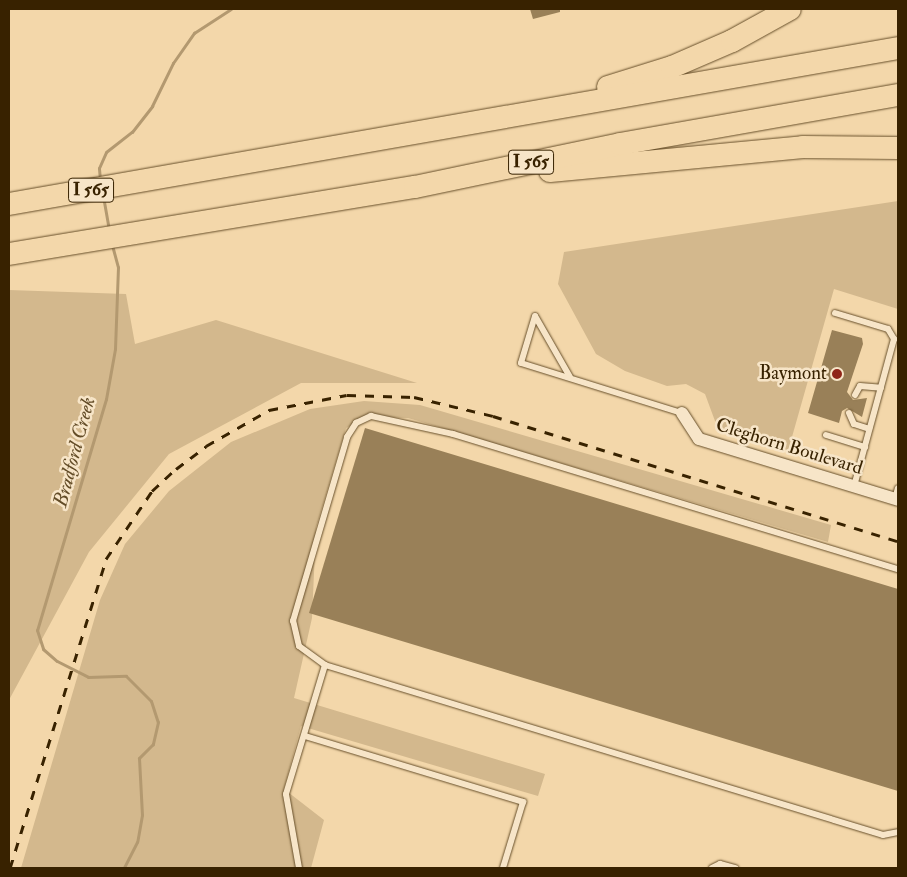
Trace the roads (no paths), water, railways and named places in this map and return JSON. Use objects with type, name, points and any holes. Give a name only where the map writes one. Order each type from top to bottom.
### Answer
[{"type":"highway","points":[[526,112],[672,67],[732,41],[790,9]]},
{"type":"highway","name":"I 565","points":[[18,202],[898,48]]},
{"type":"highway","name":"I 565","points":[[9,254],[163,226],[415,187],[610,146],[898,95]]},
{"type":"highway","points":[[415,187],[739,151],[803,147],[898,148]]},
{"type":"street","name":"Cleghorn Boulevard","points":[[682,413],[699,439],[854,486],[897,495]]},
{"type":"lane","points":[[835,313],[888,329],[894,339],[854,486]]},
{"type":"lane","points":[[570,377],[535,316],[522,363],[682,413]]},
{"type":"lane","points":[[854,395],[860,386],[881,388]]},
{"type":"lane","points":[[850,413],[854,424],[869,429]]},
{"type":"lane","points":[[898,569],[453,434],[371,416],[356,423],[347,437],[293,621],[299,646],[325,665],[883,835],[898,832]]},
{"type":"lane","points":[[826,435],[865,447]]},
{"type":"lane","points":[[299,868],[286,794],[325,665]]},
{"type":"lane","points":[[305,736],[523,802],[503,868]]},
{"type":"lane","points":[[712,868],[720,864],[735,868]]},
{"type":"waterway","name":"Bradford Creek","points":[[100,180],[99,168],[106,152],[132,132],[152,106],[173,63],[194,33],[231,9]]},
{"type":"waterway","name":"Bradford Creek","points":[[103,196],[109,229]]},
{"type":"waterway","name":"Bradford Creek","points":[[112,245],[118,267],[115,349],[106,399],[37,630],[43,649],[57,661],[88,677],[126,676],[151,701],[158,722],[153,744],[139,758],[142,815],[137,842],[124,868]]},
{"type":"railway","points":[[10,868],[106,559],[152,491],[176,469],[206,446],[269,410],[347,395],[414,397],[493,416],[898,541]]},
{"type":"place","name":"Baymont","points":[[837,374]]}]
